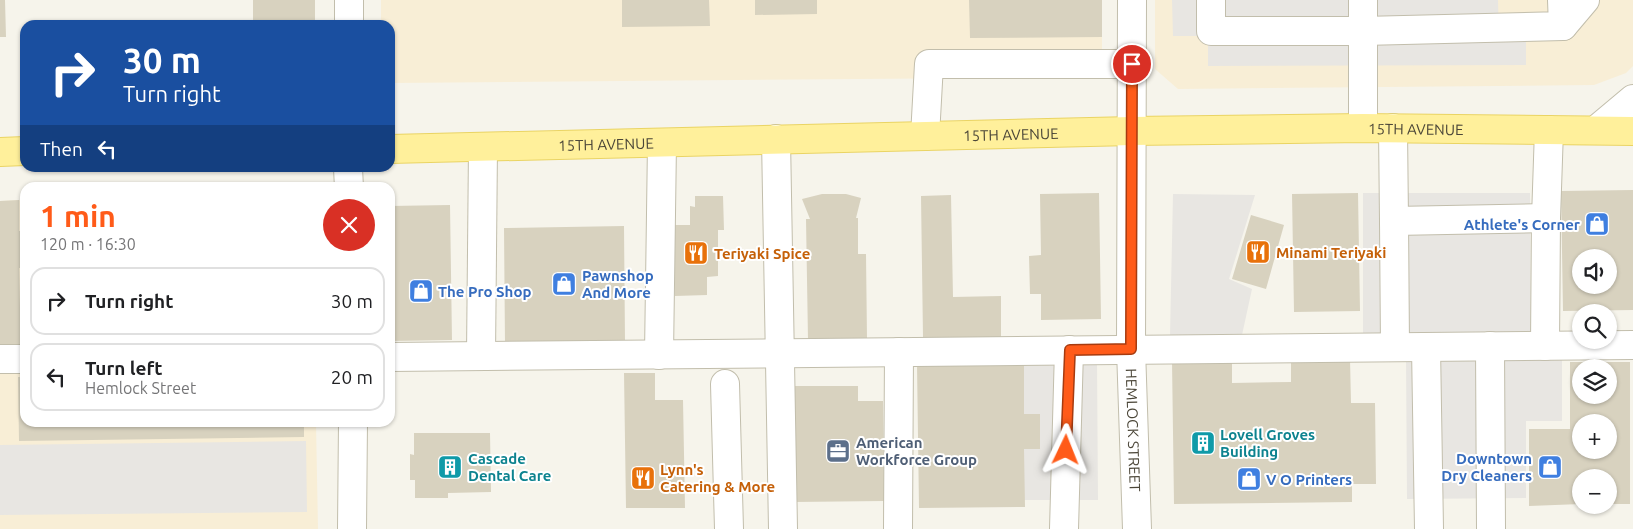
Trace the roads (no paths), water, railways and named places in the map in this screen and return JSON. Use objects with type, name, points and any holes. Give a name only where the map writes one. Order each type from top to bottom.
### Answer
[{"type":"main road","name":"15TH AVENUE","points":[[395,149],[1132,131],[1393,128],[1633,131]]},
{"type":"main road","points":[[0,152],[20,151]]},
{"type":"street","points":[[349,0],[349,20]]},
{"type":"street","name":"HEMLOCK STREET","points":[[1132,0],[1131,349],[1137,529]]},
{"type":"street","points":[[1211,0],[1211,31],[1363,31],[1562,13],[1584,0]]},
{"type":"street","points":[[1363,0],[1363,128]]},
{"type":"street","points":[[925,136],[929,64],[1132,64]]},
{"type":"street","points":[[1596,130],[1633,99]]},
{"type":"street","points":[[1393,128],[1395,347]]},
{"type":"street","points":[[1545,346],[1549,130]]},
{"type":"street","points":[[776,139],[782,529]]},
{"type":"street","points":[[659,355],[662,143]]},
{"type":"street","points":[[481,356],[483,147]]},
{"type":"street","points":[[1394,221],[1546,218]]},
{"type":"street","points":[[395,357],[1633,345]]},
{"type":"street","points":[[1490,346],[1491,529]]},
{"type":"street","points":[[1426,347],[1429,529]]},
{"type":"street","points":[[1064,529],[1070,350]]},
{"type":"street","points":[[898,529],[899,352]]},
{"type":"street","points":[[0,359],[20,359]]},
{"type":"street","points":[[725,384],[729,529]]},
{"type":"street","points":[[352,529],[353,427]]},
{"type":"place","name":"Athlete's Corner","points":[[1597,224]]},
{"type":"place","name":"Minami Teriyaki","points":[[1258,252]]},
{"type":"place","name":"Teriyaki Spice","points":[[696,253]]},
{"type":"place","name":"Pawnshop And More","points":[[564,284]]},
{"type":"place","name":"The Pro Shop","points":[[421,291]]},
{"type":"place","name":"Lovell Groves Building","points":[[1203,443]]},
{"type":"place","name":"American Workforce Group","points":[[838,451]]},
{"type":"place","name":"Cascade Dental Care","points":[[450,467]]},
{"type":"place","name":"Downtown Dry Cleaners","points":[[1550,467]]},
{"type":"place","name":"Lynn's Catering & More","points":[[643,478]]},
{"type":"place","name":"V O Printers","points":[[1249,479]]}]
